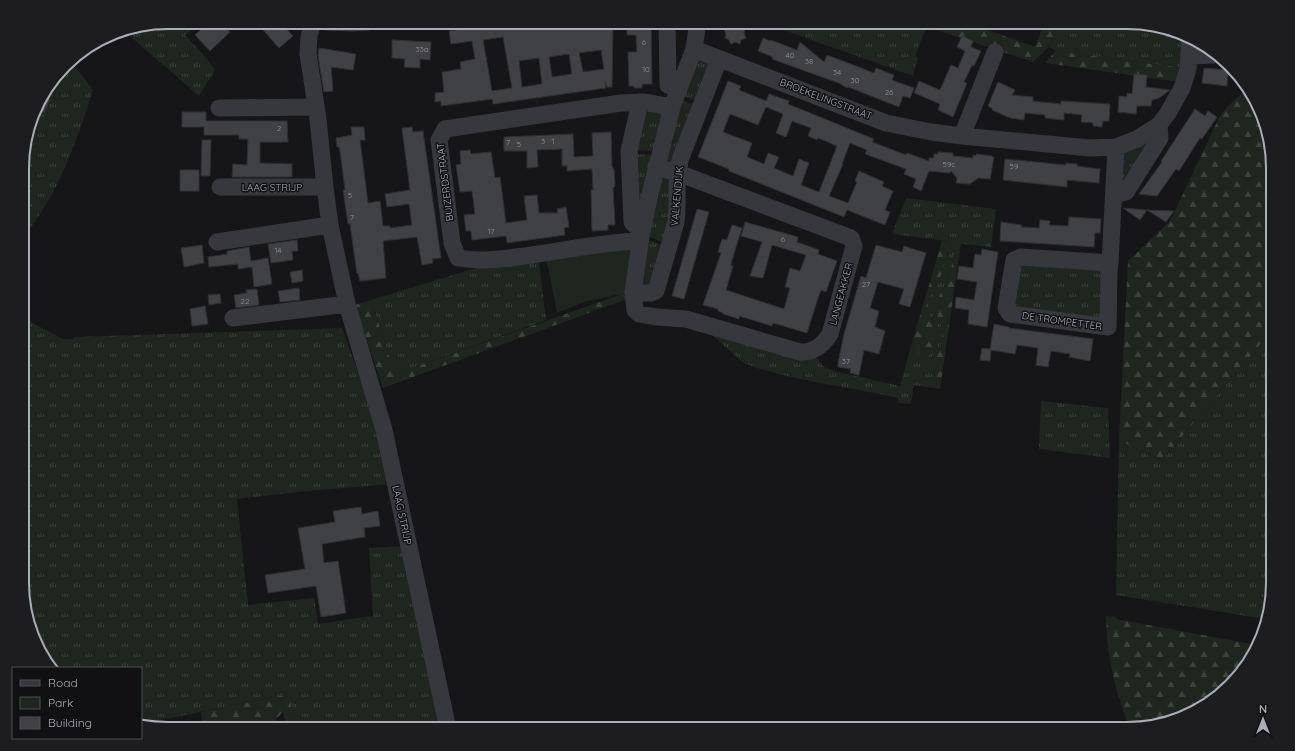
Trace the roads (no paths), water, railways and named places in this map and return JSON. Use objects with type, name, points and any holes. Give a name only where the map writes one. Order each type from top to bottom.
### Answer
[{"type":"street","name":"LAAG STRIJP","points":[[311,29],[308,54],[330,225],[347,304],[384,430],[447,722]]},
{"type":"street","points":[[667,29],[668,85],[679,90]]},
{"type":"street","points":[[633,293],[642,233],[656,167],[672,107],[694,49],[697,29]]},
{"type":"street","name":"BROEKELINGSTRAAT","points":[[694,49],[886,123],[962,136],[1090,148],[1116,147],[1137,139],[1159,125],[1168,113],[1182,88],[1188,69],[1190,45]]},
{"type":"street","points":[[962,136],[995,52]]},
{"type":"street","points":[[1189,56],[1208,55]]},
{"type":"street","name":"VALKENDIJK","points":[[633,293],[651,293],[656,291],[676,222],[680,160],[719,58]]},
{"type":"street","points":[[640,102],[630,144],[629,163],[632,189],[632,222],[642,233]]},
{"type":"street","name":"BUIZERDSTRAAT","points":[[642,233],[615,242],[508,258],[468,260],[458,258],[452,243],[439,140],[445,129],[621,103],[640,102],[672,107]]},
{"type":"street","points":[[219,108],[316,107]]},
{"type":"street","name":"BROEKELINGSTRAAT","points":[[1114,195],[1126,192],[1160,138],[1159,125]]},
{"type":"street","name":"DE TROMPETTER","points":[[1110,263],[1021,257],[1014,260],[1006,308],[1010,314],[1108,326],[1116,147]]},
{"type":"street","name":"LANGEAKKER","points":[[633,293],[635,310],[639,314],[686,319],[800,352],[816,349],[830,334],[854,246],[851,238],[678,173],[656,167]]},
{"type":"street","name":"LAAG STRIJP","points":[[220,187],[325,187]]},
{"type":"street","points":[[217,242],[330,225]]},
{"type":"street","points":[[233,318],[347,304]]}]
